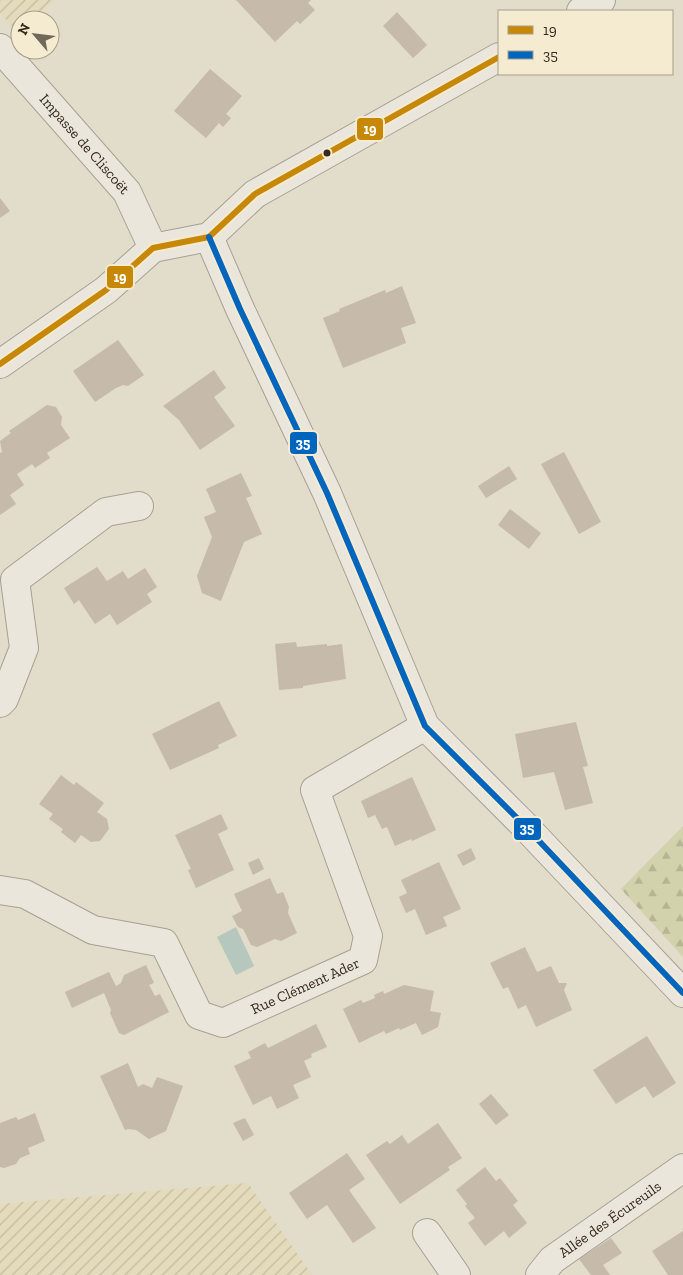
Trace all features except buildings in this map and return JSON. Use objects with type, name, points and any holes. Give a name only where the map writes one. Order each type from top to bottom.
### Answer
[{"type":"street","points":[[583,10],[601,0]]},
{"type":"street","name":"Impasse de Cliscoët","points":[[0,48],[127,192],[154,248]]},
{"type":"street","points":[[0,364],[106,290],[154,248],[209,237],[255,194],[498,58]]},
{"type":"street","points":[[209,237],[240,309],[327,493],[425,726],[522,823],[683,993]]},
{"type":"street","points":[[0,703],[4,699],[24,648],[15,580],[106,512],[139,506]]},
{"type":"street","name":"Rue Clément Ader","points":[[0,890],[25,894],[93,930],[164,943],[199,1015],[223,1023],[363,960],[368,936],[315,790],[425,726]]},
{"type":"street","name":"Allée des Écureuils","points":[[540,1275],[552,1260],[683,1168]]},
{"type":"street","points":[[427,1233],[456,1275]]},
{"type":"shaded area","points":[[0,0],[55,0],[44,10],[10,10],[10,24],[0,13]]},
{"type":"shaded area","points":[[236,927],[254,966],[236,975],[217,937]]},
{"type":"shaded area","points":[[248,1183],[312,1275],[0,1275],[0,1204]]},
{"type":"green space","points":[[683,826],[683,957],[621,889]]},
{"type":"transit line","name":"19","points":[[0,364],[106,290],[153,248],[209,237],[255,194],[498,58]]},
{"type":"transit line","name":"35","points":[[209,237],[240,309],[327,493],[425,726],[522,823],[683,993]]}]
